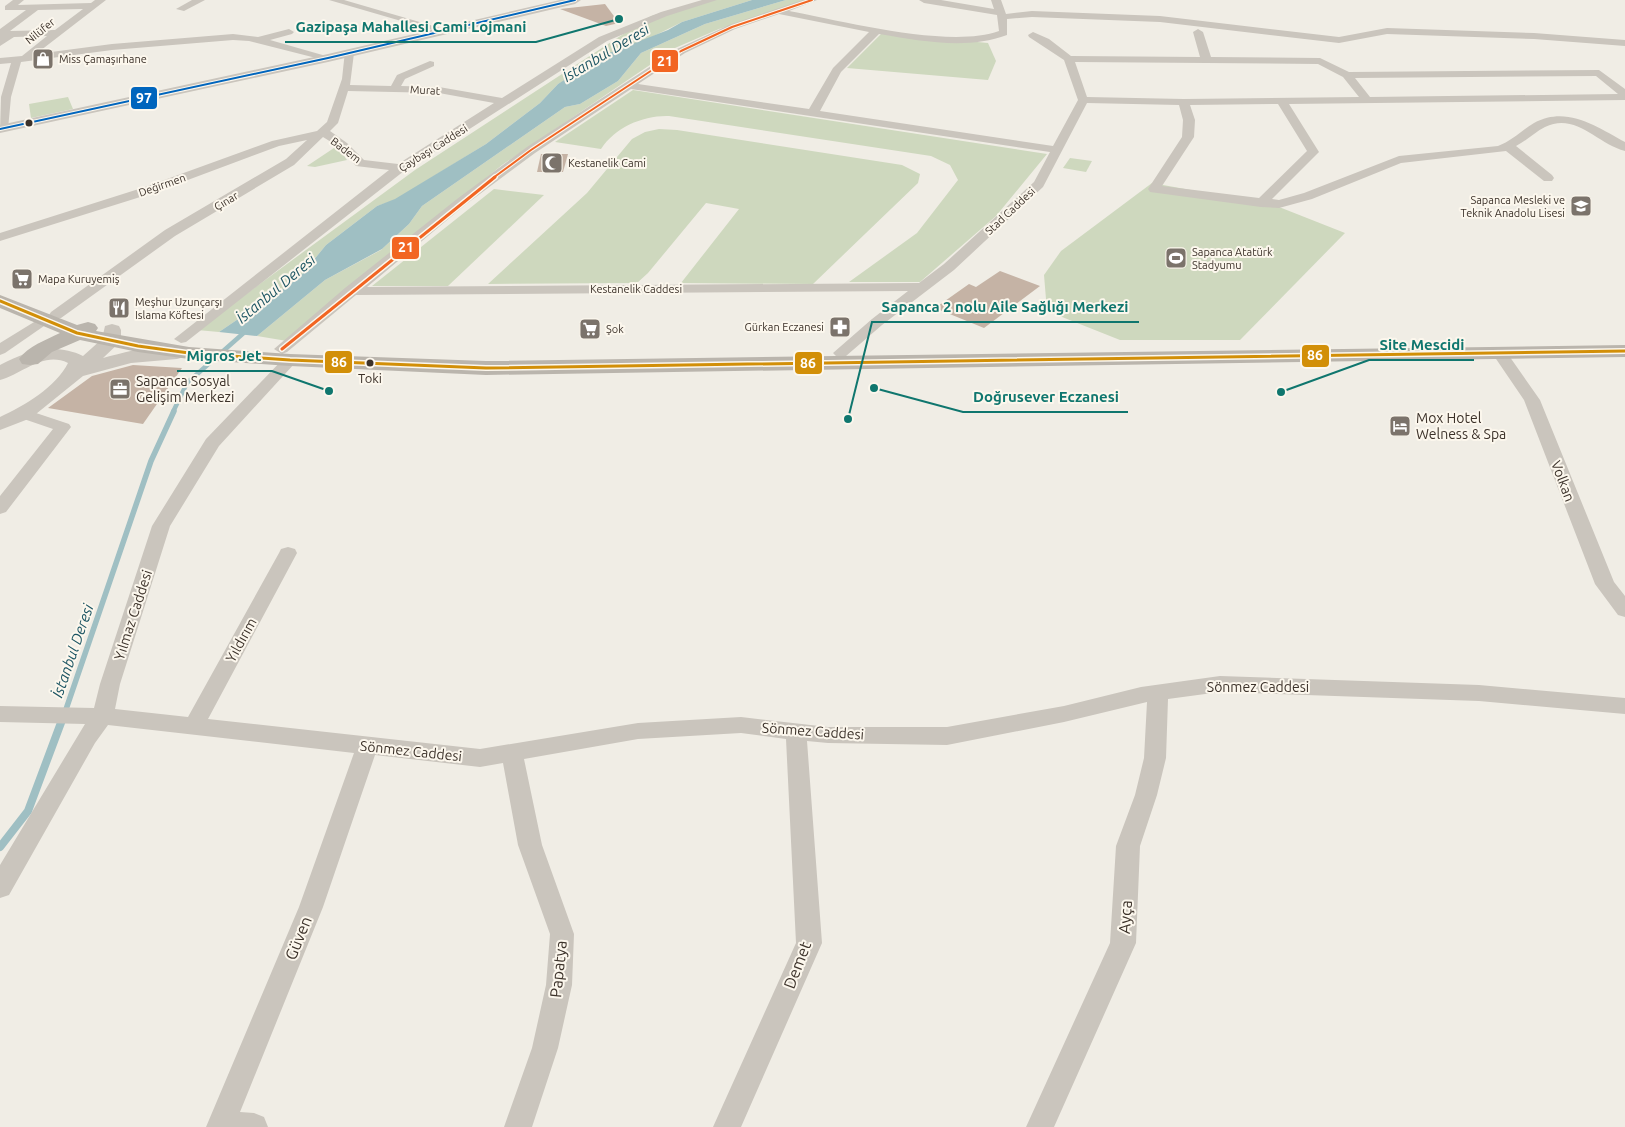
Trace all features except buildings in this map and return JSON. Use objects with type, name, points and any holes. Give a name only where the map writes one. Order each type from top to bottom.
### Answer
[{"type":"main road","points":[[1,301],[42,317],[98,332],[190,345],[256,352],[476,368],[1625,351]]},
{"type":"main road","points":[[30,359],[42,317]]},
{"type":"main road","points":[[30,359],[45,348],[98,332]]},
{"type":"main road","points":[[286,354],[490,358],[1625,341]]},
{"type":"street","points":[[19,0],[8,8],[36,8],[97,3]]},
{"type":"street","points":[[181,9],[200,0]]},
{"type":"street","points":[[334,0],[442,30]]},
{"type":"street","points":[[17,60],[6,97],[1,129],[328,58],[573,0]]},
{"type":"street","name":"Çaybaşı Caddesi","points":[[190,345],[400,168],[604,40],[664,14],[712,0]]},
{"type":"street","points":[[286,354],[350,292],[530,150],[702,40],[812,0]]},
{"type":"street","points":[[924,0],[1001,15],[1032,14],[1160,19],[1339,40],[1387,31],[1534,36],[1625,43]]},
{"type":"street","points":[[780,11],[877,30],[980,41],[997,38],[1004,33],[996,0]]},
{"type":"street","name":"Nilüfer","points":[[17,60],[31,55],[97,3]]},
{"type":"street","points":[[36,8],[0,34],[58,33]]},
{"type":"street","points":[[233,38],[243,27]]},
{"type":"street","points":[[812,113],[837,70],[877,30]]},
{"type":"street","points":[[260,40],[289,32]]},
{"type":"street","points":[[1198,32],[1206,59]]},
{"type":"street","points":[[0,42],[11,34]]},
{"type":"street","points":[[1033,35],[1045,41],[1069,59],[1083,100],[1184,102],[1625,95]]},
{"type":"street","points":[[0,61],[112,46],[233,38],[260,40],[328,58]]},
{"type":"street","name":"Çınar","points":[[42,317],[170,233],[290,162],[332,123],[348,79],[349,53]]},
{"type":"street","points":[[1069,59],[1320,61],[1348,75],[1366,99]]},
{"type":"street","points":[[394,89],[401,76],[430,64]]},
{"type":"street","points":[[1348,75],[1599,73],[1625,95]]},
{"type":"street","points":[[632,86],[1057,150]]},
{"type":"street","name":"Murat","points":[[344,88],[439,90],[506,102]]},
{"type":"street","name":"Stad Caddesi","points":[[841,353],[949,267],[1039,184],[1083,100]]},
{"type":"street","points":[[1261,203],[1313,152],[1280,100]]},
{"type":"street","points":[[1184,102],[1189,120],[1188,137],[1154,189],[1261,203],[1279,204],[1308,196],[1364,172],[1399,160],[1509,147],[1551,119],[1576,120],[1625,147]]},
{"type":"street","name":"Badem","points":[[323,132],[343,145],[360,163],[400,168]]},
{"type":"street","name":"Değirmen","points":[[0,237],[149,190],[276,143],[323,132]]},
{"type":"street","points":[[1509,147],[1548,178]]},
{"type":"street","name":"Kestanelik Caddesi","points":[[350,292],[922,287]]},
{"type":"street","points":[[0,350],[42,317]]},
{"type":"street","points":[[71,377],[98,332]]},
{"type":"street","points":[[1,423],[24,414],[71,377],[118,358],[190,345]]},
{"type":"street","name":"Volkan","points":[[1500,353],[1532,400],[1605,584],[1625,610]]},
{"type":"street","points":[[0,374],[10,367],[30,359],[62,354],[80,361],[71,377]]},
{"type":"street","name":"Yılmaz Caddesi","points":[[0,887],[87,737],[93,717],[110,684],[161,526],[212,443],[286,354]]},
{"type":"street","points":[[0,508],[63,427],[24,414]]},
{"type":"street","name":"Yıldırım","points":[[194,727],[288,553]]},
{"type":"street","name":"Sönmez Caddesi","points":[[0,714],[93,717],[480,758],[638,731],[741,725],[828,735],[947,736],[1064,714],[1158,693],[1220,684],[1478,693],[1625,706]]},
{"type":"street","name":"Ayça","points":[[1040,1127],[1123,943],[1128,846],[1146,795],[1155,758],[1158,693]]},
{"type":"street","name":"Demet","points":[[727,1127],[808,944],[796,731]]},
{"type":"street","name":"Güven","points":[[221,1126],[311,907],[367,746]]},
{"type":"street","name":"Papatya","points":[[512,753],[530,845],[562,934],[559,985],[545,1048],[518,1127]]},
{"type":"street","points":[[221,1126],[254,1127]]},
{"type":"green space","points":[[708,0],[752,0],[682,22],[558,84],[540,103],[486,144],[395,200],[377,206],[326,245],[299,278],[219,332],[197,330],[415,170],[651,16]]},
{"type":"green space","points":[[786,0],[807,0],[719,29],[675,48],[502,165],[287,341],[257,336],[325,280],[381,250],[409,224],[422,206],[565,107],[580,104],[618,81],[641,53],[705,24]]},
{"type":"green space","points":[[882,33],[988,43],[996,61],[988,80],[847,68]]},
{"type":"green space","points":[[633,90],[1047,154],[996,216],[920,282],[849,282],[917,233],[958,180],[950,165],[931,156],[669,116],[640,120],[631,124],[614,134],[601,149],[555,142]]},
{"type":"green space","points":[[68,97],[73,109],[31,118],[29,104]]},
{"type":"green space","points":[[659,129],[677,130],[902,165],[920,174],[918,183],[813,284],[681,283],[739,209],[706,203],[648,273],[637,283],[488,284],[587,193],[632,139],[645,132]]},
{"type":"green space","points":[[337,146],[347,160],[315,167],[307,166]]},
{"type":"green space","points":[[1070,158],[1092,161],[1086,172],[1063,168]]},
{"type":"green space","points":[[1152,183],[1274,205],[1345,233],[1240,340],[1120,340],[1047,311],[1044,275],[1061,251]]},
{"type":"green space","points":[[494,189],[544,195],[448,286],[372,286]]},
{"type":"water","points":[[752,0],[786,0],[705,24],[641,53],[618,81],[580,104],[565,107],[422,206],[409,224],[382,249],[325,280],[257,336],[219,332],[299,278],[326,245],[377,206],[395,199],[486,144],[540,103],[558,84],[604,55],[668,30],[682,22]]},
{"type":"waterway","name":"İstanbul Deresi","points":[[173,412],[187,383],[247,330]]},
{"type":"waterway","name":"İstanbul Deresi","points":[[62,721],[151,461],[174,411]]},
{"type":"waterway","name":"İstanbul Deresi","points":[[0,847],[28,811],[62,720]]},
{"type":"transit line","name":"97","points":[[0,129],[328,58],[575,0]]},
{"type":"transit line","name":"21","points":[[282,349],[461,202],[531,150],[681,51],[732,27],[812,0]]},
{"type":"transit line","name":"86","points":[[0,301],[77,333],[138,346],[189,353],[290,360],[486,368],[1625,351]]},
{"type":"place","name":"Gazipaşa Mahallesi Cami Lojmani","points":[[619,19]]},
{"type":"place","name":"Miss Çamaşırhane","points":[[43,59]]},
{"type":"place","name":"Kestanelik Cami","points":[[552,163]]},
{"type":"place","name":"Sapanca Mesleki ve Teknik Anadolu Lisesi","points":[[1581,206]]},
{"type":"place","name":"Sapanca Atatürk Stadyumu","points":[[1176,258]]},
{"type":"place","name":"Mapa Kuruyemiş","points":[[22,279]]},
{"type":"place","name":"Meşhur Uzunçarşı Islama Köftesi","points":[[119,308]]},
{"type":"place","name":"Gürkan Eczanesi","points":[[840,327]]},
{"type":"place","name":"Şok","points":[[590,329]]},
{"type":"place","name":"Toki","points":[[370,363]]},
{"type":"place","name":"Doğrusever Eczanesi","points":[[874,388]]},
{"type":"place","name":"Sapanca Sosyal Gelişim Merkezi","points":[[120,389]]},
{"type":"place","name":"Migros Jet","points":[[329,391]]},
{"type":"place","name":"Site Mescidi","points":[[1281,392]]},
{"type":"place","name":"Sapanca 2 nolu Aile Sağlığı Merkezi","points":[[848,419]]},
{"type":"place","name":"Mox Hotel Welness & Spa","points":[[1400,426]]}]
